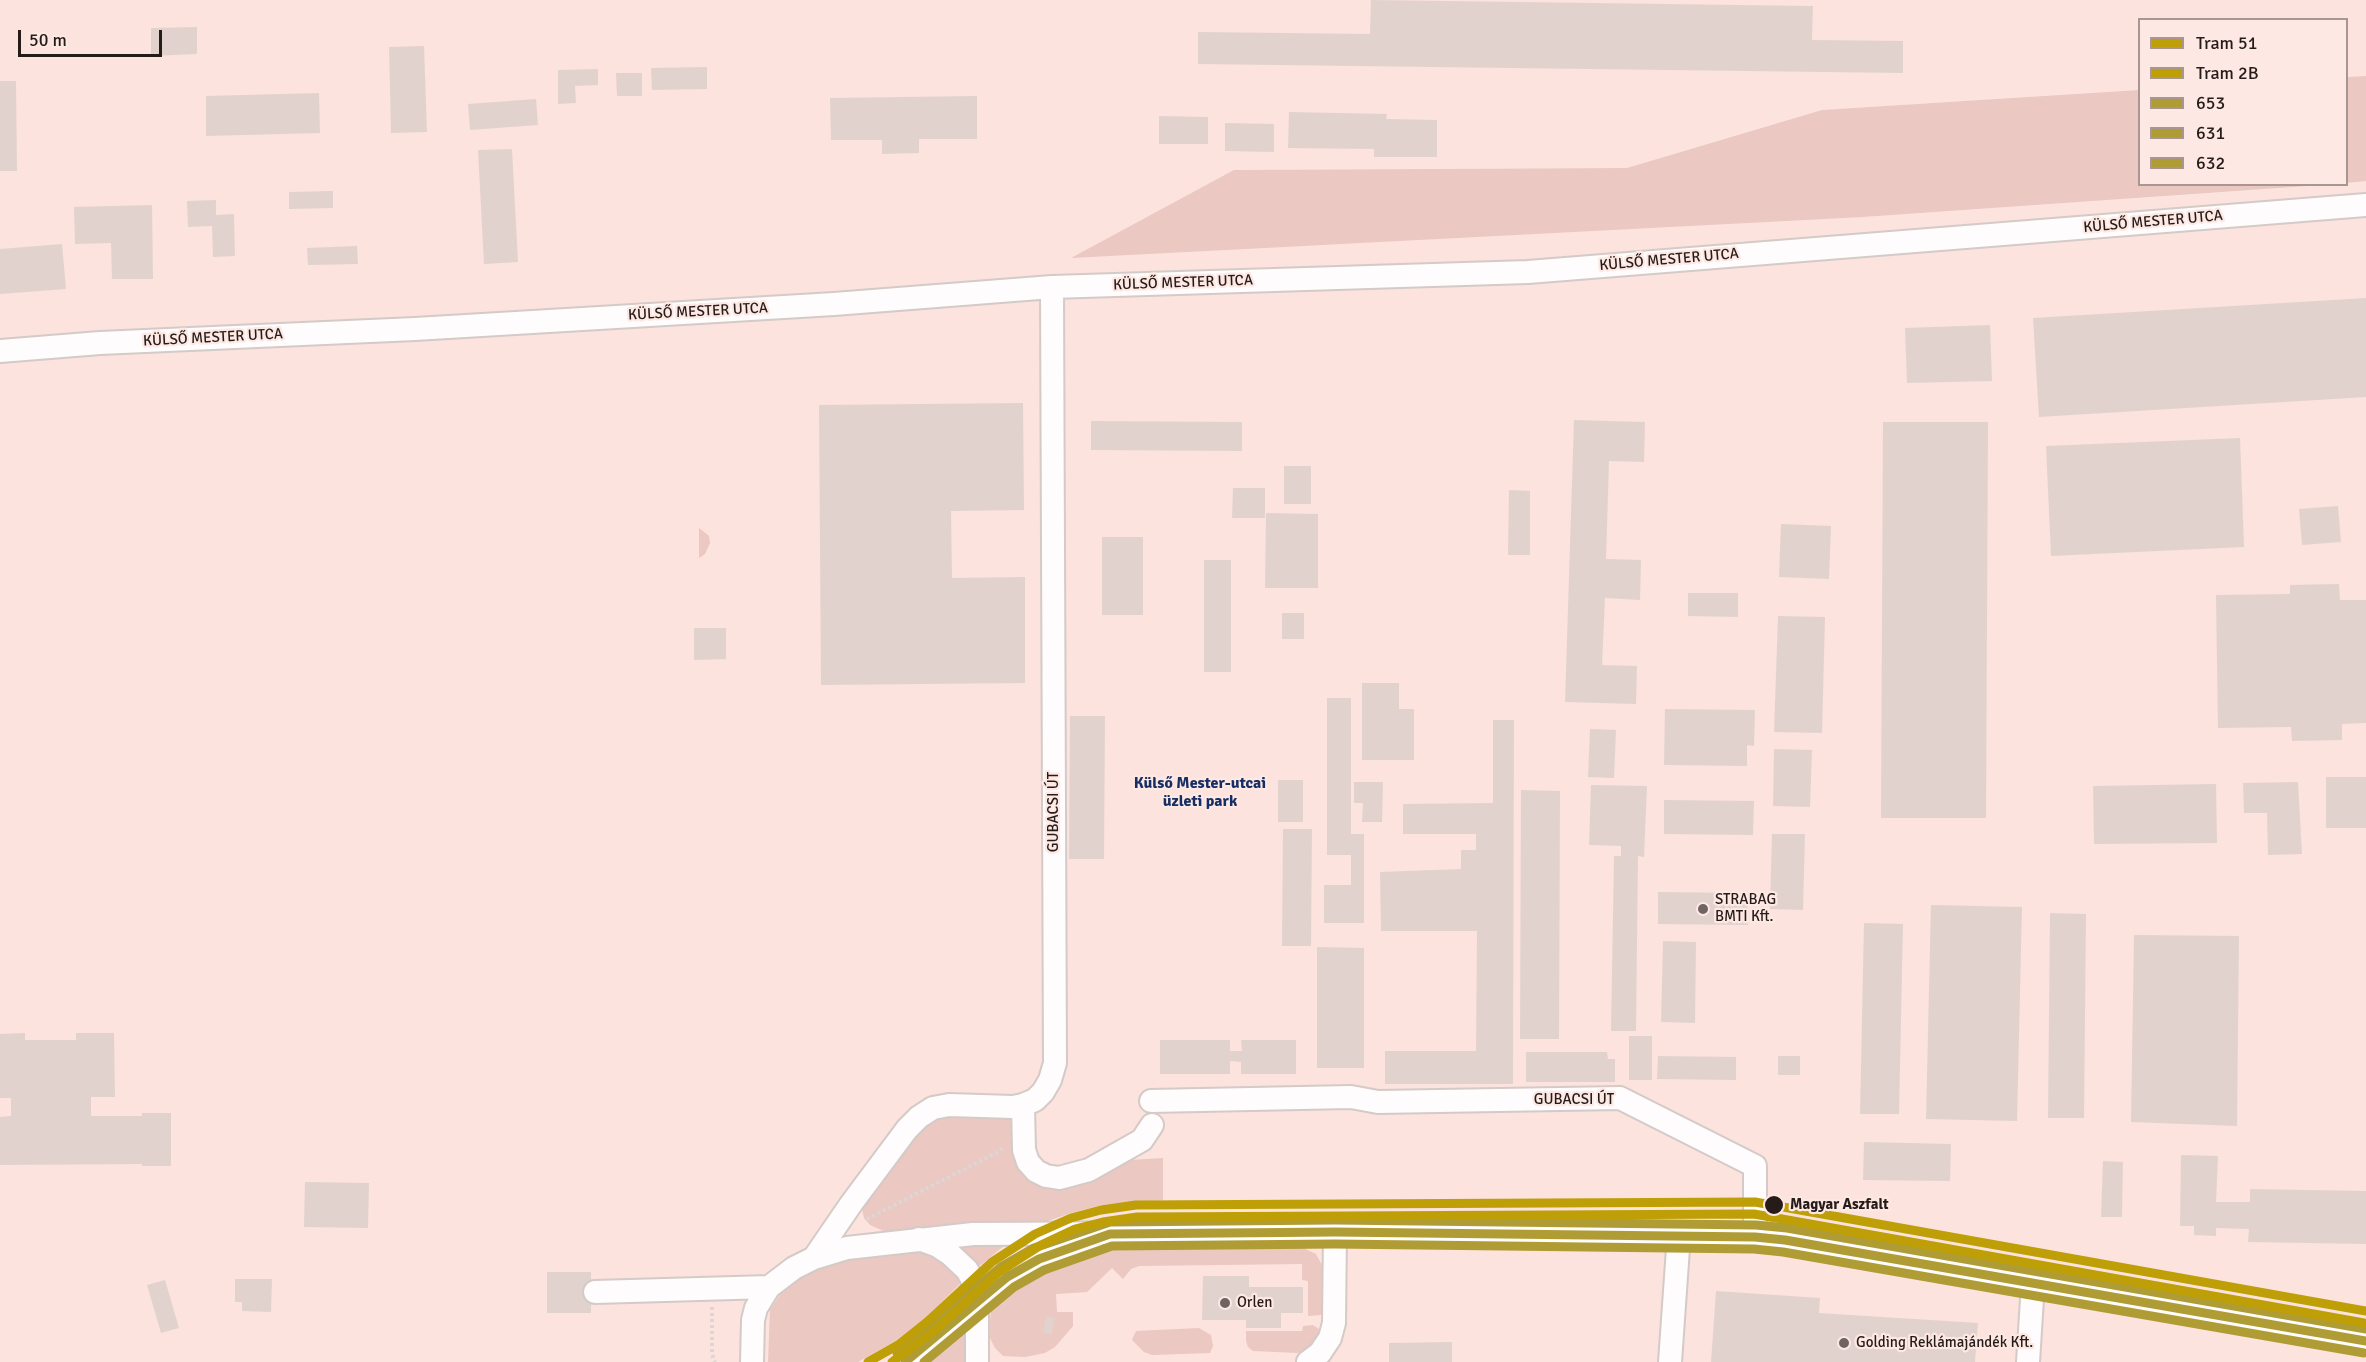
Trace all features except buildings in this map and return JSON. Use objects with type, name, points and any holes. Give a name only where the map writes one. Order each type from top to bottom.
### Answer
[{"type":"street","name":"KÜLSŐ MESTER UTCA","points":[[0,351],[100,343],[415,329],[822,305],[1052,287],[1528,272],[2366,205]]},
{"type":"street","name":"GUBACSI ÚT","points":[[1023,1105],[1035,1100],[1043,1092],[1050,1080],[1055,1063],[1052,287]]},
{"type":"street","name":"GUBACSI ÚT","points":[[1151,1101],[1351,1096],[1378,1102],[1620,1098],[1755,1166],[1755,1237]]},
{"type":"street","points":[[814,1258],[907,1129],[933,1108],[949,1105],[1012,1107],[1023,1105],[1024,1150],[1028,1162],[1036,1171],[1046,1176],[1059,1178],[1089,1170],[1142,1140],[1152,1125]]},
{"type":"street","points":[[851,1204],[852,1216],[858,1225],[866,1236],[879,1244]]},
{"type":"street","points":[[1314,1358],[1330,1338],[1334,1323],[1335,1232]]},
{"type":"street","points":[[752,1362],[753,1320],[756,1308],[769,1287],[794,1268],[814,1258],[847,1248],[973,1234],[1335,1232],[1679,1234],[1755,1237],[1785,1240],[2366,1341]]},
{"type":"street","points":[[905,1362],[931,1343],[1007,1277],[1039,1259],[1110,1234]]},
{"type":"street","points":[[1671,1362],[1679,1234]]},
{"type":"street","points":[[918,1239],[938,1246],[959,1261],[972,1279],[976,1302],[977,1362]]},
{"type":"street","points":[[2028,1362],[2033,1283]]},
{"type":"street","points":[[595,1292],[769,1287]]},
{"type":"shaded area","points":[[0,0],[2366,0],[2366,76],[2348,77],[2348,18],[2138,18],[2138,90],[1822,110],[1627,168],[1234,170],[1863,217],[2317,186],[2348,186],[2348,184],[2366,181],[2366,1362],[0,1362]]},
{"type":"shaded area","points":[[2366,76],[2366,181],[2348,183],[2348,77]]},
{"type":"shaded area","points":[[2138,90],[2138,186],[2309,186],[1863,217],[1071,258],[1234,170],[1627,168],[1822,110]]},
{"type":"shaded area","points":[[699,528],[709,536],[710,543],[705,554],[699,558]]},
{"type":"shaded area","points":[[954,1116],[1016,1119],[1031,1177],[1129,1160],[1163,1158],[1163,1200],[1102,1205],[1033,1226],[888,1233],[870,1225],[864,1218],[862,1209],[865,1200],[911,1140],[937,1120]]},
{"type":"shaded area","points":[[953,1243],[1005,1245],[981,1265],[976,1265]]},
{"type":"shaded area","points":[[1299,1246],[1316,1254],[1322,1265],[1327,1282],[1325,1311],[1321,1315],[1308,1316],[1308,1281],[1302,1280],[1302,1264],[1139,1266],[1131,1269],[1123,1279],[1112,1268],[1087,1292],[1056,1294],[1057,1312],[1073,1312],[1073,1326],[1055,1347],[1045,1353],[1025,1357],[1003,1356],[995,1348],[989,1336],[991,1309],[1001,1293],[1054,1263],[1077,1255],[1115,1247]]},
{"type":"shaded area","points":[[926,1253],[940,1258],[960,1279],[959,1285],[924,1319],[895,1341],[858,1362],[768,1362],[770,1310],[781,1293],[794,1282],[814,1271],[842,1262],[872,1255]]},
{"type":"shaded area","points":[[1313,1325],[1319,1329],[1318,1336],[1312,1345],[1298,1353],[1253,1351],[1248,1347],[1246,1341],[1246,1331],[1302,1331],[1303,1326]]},
{"type":"shaded area","points":[[963,1327],[967,1329],[966,1362],[929,1362],[928,1358]]},
{"type":"shaded area","points":[[1199,1328],[1211,1335],[1213,1346],[1210,1353],[1152,1355],[1144,1352],[1132,1340],[1136,1331]]},
{"type":"tram line","name":"51","points":[[868,1362],[898,1345],[927,1322],[992,1262],[1035,1234],[1071,1218],[1101,1210],[1136,1205],[1755,1202],[2366,1311]]},
{"type":"tram line","name":"2B","points":[[892,1362],[934,1331],[999,1272],[1041,1245],[1075,1229],[1137,1217],[1754,1214],[2364,1323]]},
{"type":"transit line","name":"632","points":[[897,1353],[1001,1267],[1034,1248],[1110,1222],[1335,1220],[1756,1225],[1787,1228],[2366,1329]]},
{"type":"transit line","name":"653","points":[[905,1362],[1007,1277],[1039,1259],[1110,1234],[1335,1232],[1755,1237],[1785,1240],[2366,1341]]},
{"type":"transit line","name":"631","points":[[924,1362],[1014,1287],[1044,1270],[1112,1246],[1335,1244],[1754,1249],[1783,1252],[2364,1353]]},
{"type":"place","name":"STRABAG BMTI Kft.","points":[[1703,909]]},
{"type":"place","name":"Magyar Aszfalt","points":[[1774,1205]]},
{"type":"place","name":"Orlen","points":[[1225,1303]]},
{"type":"place","name":"Golding Reklámajándék Kft.","points":[[1844,1343]]},
{"type":"district","name":"Külső Mester-utcai üzleti park","points":[[1200,793]]}]
